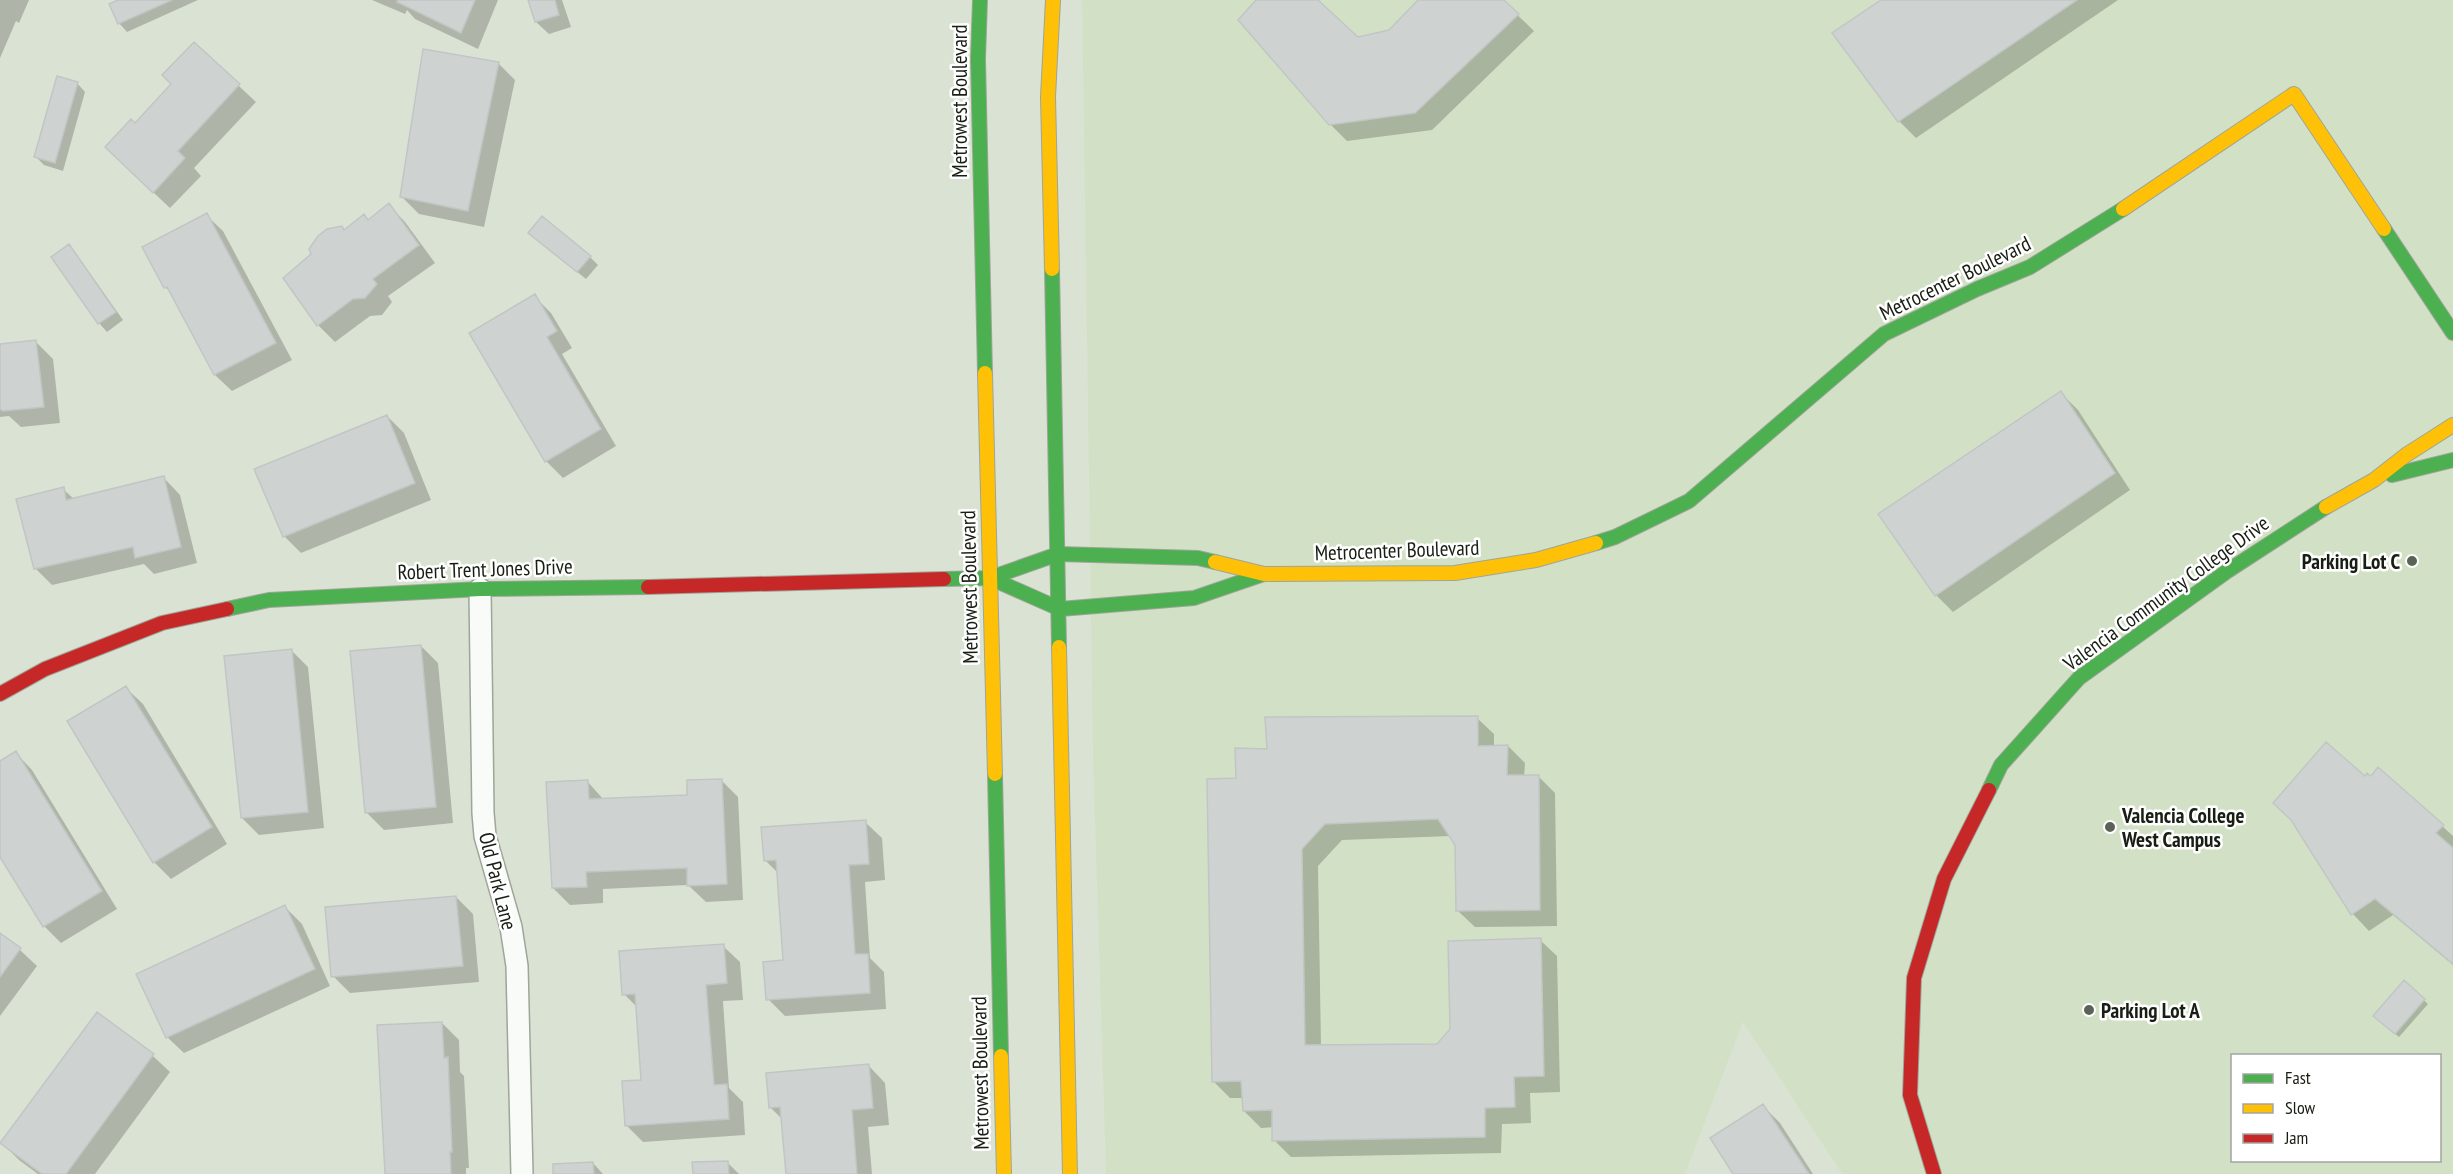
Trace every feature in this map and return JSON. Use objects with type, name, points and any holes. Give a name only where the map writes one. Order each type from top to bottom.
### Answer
[{"type":"street","name":"Metrowest Boulevard","points":[[980,0],[978,71],[1004,1174]]},
{"type":"street","points":[[1053,0],[1048,97],[1070,1174]]},
{"type":"street","name":"Metrocenter Boulevard","points":[[1058,554],[1198,558],[1264,574],[1455,573],[1536,560],[1615,537],[1689,501],[1776,429],[1884,334],[1977,289],[2030,267],[2124,209],[2294,94],[2452,333],[2453,347]]},
{"type":"street","name":"Valencia Community College Drive","points":[[1934,1174],[1910,1095],[1914,978],[1944,879],[2001,765],[2079,678],[2226,572],[2327,506],[2374,480],[2406,455],[2453,425]]},
{"type":"street","name":"Valencia Community College Drive","points":[[2374,480],[2453,459]]},
{"type":"street","name":"Robert Trent Jones Drive","points":[[0,694],[45,669],[162,624],[269,600],[480,589],[754,585],[990,578],[1058,554]]},
{"type":"street","name":"Metrocenter Boulevard","points":[[1060,609],[1194,598],[1264,574]]},
{"type":"street","name":"Robert Trent Jones Drive","points":[[990,578],[1060,609]]},
{"type":"street","name":"Old Park Lane","points":[[480,589],[483,813],[485,836],[511,927],[517,966],[522,1174]]},
{"type":"shaded area","points":[[1082,0],[2453,0],[2453,1174],[1842,1174],[1743,1022],[1685,1174],[1106,1174],[1093,756]]},
{"type":"building","points":[[118,0],[172,0],[118,24],[109,4]]},
{"type":"building","points":[[398,0],[475,0],[461,33],[397,2]]},
{"type":"building","points":[[528,0],[555,0],[559,15],[535,22]]},
{"type":"building","points":[[1256,0],[1318,0],[1358,37],[1389,30],[1418,0],[1504,0],[1519,14],[1415,113],[1329,125],[1238,20]]},
{"type":"building","points":[[1881,0],[2077,0],[1898,122],[1832,33]]},
{"type":"building","points":[[194,42],[240,84],[178,151],[185,158],[153,193],[105,147],[131,119],[135,123],[171,84],[162,75]]},
{"type":"building","points":[[423,49],[499,62],[468,211],[400,197]]},
{"type":"building","points":[[57,76],[78,82],[55,163],[34,157]]},
{"type":"building","points":[[389,203],[419,245],[373,279],[377,284],[365,298],[353,299],[317,326],[283,278],[311,254],[309,249],[318,236],[327,229],[342,226],[344,230],[364,214],[368,220]]},
{"type":"building","points":[[207,213],[276,343],[214,375],[167,287],[164,288],[142,247]]},
{"type":"building","points":[[542,216],[591,256],[577,272],[528,233]]},
{"type":"building","points":[[69,244],[116,312],[98,324],[51,257]]},
{"type":"building","points":[[535,294],[557,331],[547,337],[601,429],[545,462],[469,333]]},
{"type":"building","points":[[36,340],[44,407],[3,411],[0,409],[0,344]]},
{"type":"building","points":[[2061,391],[2115,473],[1935,596],[1878,514]]},
{"type":"building","points":[[387,415],[415,483],[283,537],[254,469]]},
{"type":"building","points":[[164,476],[181,547],[135,558],[133,547],[34,569],[16,499],[64,487],[66,500]]},
{"type":"building","points":[[421,645],[436,807],[365,813],[350,651]]},
{"type":"building","points":[[292,649],[308,812],[241,818],[224,656]]},
{"type":"building","points":[[126,686],[212,827],[153,863],[67,721]]},
{"type":"building","points":[[1478,716],[1478,746],[1508,745],[1507,775],[1539,775],[1540,910],[1456,911],[1455,845],[1438,819],[1325,824],[1302,849],[1305,1045],[1437,1044],[1450,1029],[1448,941],[1541,938],[1544,1076],[1514,1077],[1515,1107],[1485,1108],[1485,1137],[1272,1141],[1272,1110],[1243,1111],[1241,1081],[1212,1082],[1207,779],[1236,778],[1235,748],[1267,749],[1265,717]]},
{"type":"building","points":[[2326,742],[2365,776],[2367,773],[2371,776],[2378,767],[2444,825],[2436,833],[2453,848],[2453,964],[2375,899],[2351,915],[2291,820],[2273,803]]},
{"type":"building","points":[[16,751],[102,891],[43,927],[0,857],[0,761]]},
{"type":"building","points":[[722,779],[727,884],[687,886],[687,868],[586,872],[587,887],[552,888],[546,782],[588,780],[589,799],[687,795],[687,780]]},
{"type":"building","points":[[866,820],[869,864],[849,865],[855,954],[868,954],[870,993],[766,1000],[763,962],[783,960],[776,860],[764,861],[761,827]]},
{"type":"building","points":[[456,896],[463,966],[331,977],[325,907]]},
{"type":"building","points":[[285,905],[315,969],[166,1038],[136,974]]},
{"type":"building","points":[[0,933],[21,948],[0,977]]},
{"type":"building","points":[[724,944],[727,983],[706,985],[714,1085],[727,1084],[729,1119],[625,1126],[622,1081],[641,1080],[635,994],[622,995],[619,951]]},
{"type":"building","points":[[2404,980],[2425,999],[2395,1034],[2373,1016]]},
{"type":"building","points":[[97,1012],[154,1054],[66,1174],[42,1174],[0,1143]]},
{"type":"building","points":[[442,1022],[444,1058],[448,1057],[451,1174],[385,1174],[377,1025]]},
{"type":"building","points":[[869,1064],[873,1108],[852,1110],[857,1174],[786,1174],[780,1107],[769,1108],[766,1073]]},
{"type":"building","points":[[1763,1104],[1809,1174],[1733,1174],[1710,1138]]},
{"type":"building","points":[[728,1161],[729,1174],[693,1174],[692,1162]]},
{"type":"building","points":[[593,1162],[594,1174],[553,1174],[553,1164]]},
{"type":"traffic: fast","points":[[980,0],[978,59],[985,373]]},
{"type":"traffic: fast","points":[[1596,543],[1615,537],[1689,501],[1884,334],[1977,289],[2030,267],[2123,209]]},
{"type":"traffic: fast","points":[[2384,229],[2453,333]]},
{"type":"traffic: fast","points":[[1052,269],[1059,647]]},
{"type":"traffic: fast","points":[[2392,475],[2453,460]]},
{"type":"traffic: fast","points":[[1989,790],[2001,765],[2079,678],[2226,572],[2326,507]]},
{"type":"traffic: fast","points":[[944,579],[990,578],[1058,554],[1198,558],[1215,562]]},
{"type":"traffic: fast","points":[[990,578],[1060,609],[1194,598],[1264,574]]},
{"type":"traffic: fast","points":[[227,609],[269,600],[480,589],[648,587]]},
{"type":"traffic: fast","points":[[995,774],[1001,1056]]},
{"type":"traffic: slow","points":[[1052,269],[1048,97],[1053,0]]},
{"type":"traffic: slow","points":[[2123,209],[2294,94],[2384,229]]},
{"type":"traffic: slow","points":[[985,373],[995,774]]},
{"type":"traffic: slow","points":[[2326,507],[2374,480],[2406,455],[2453,425]]},
{"type":"traffic: slow","points":[[1215,562],[1264,574],[1455,573],[1536,560],[1596,543]]},
{"type":"traffic: slow","points":[[1059,647],[1070,1174]]},
{"type":"traffic: slow","points":[[1001,1056],[1004,1174]]},
{"type":"traffic: jam","points":[[648,587],[944,579]]},
{"type":"traffic: jam","points":[[0,694],[45,669],[162,623],[227,609]]},
{"type":"traffic: jam","points":[[1934,1174],[1910,1095],[1914,978],[1944,879],[1989,790]]},
{"type":"place","name":"Parking Lot C","points":[[2412,561]]},
{"type":"place","name":"Valencia College West Campus","points":[[2110,827]]},
{"type":"place","name":"Parking Lot A","points":[[2089,1010]]}]
